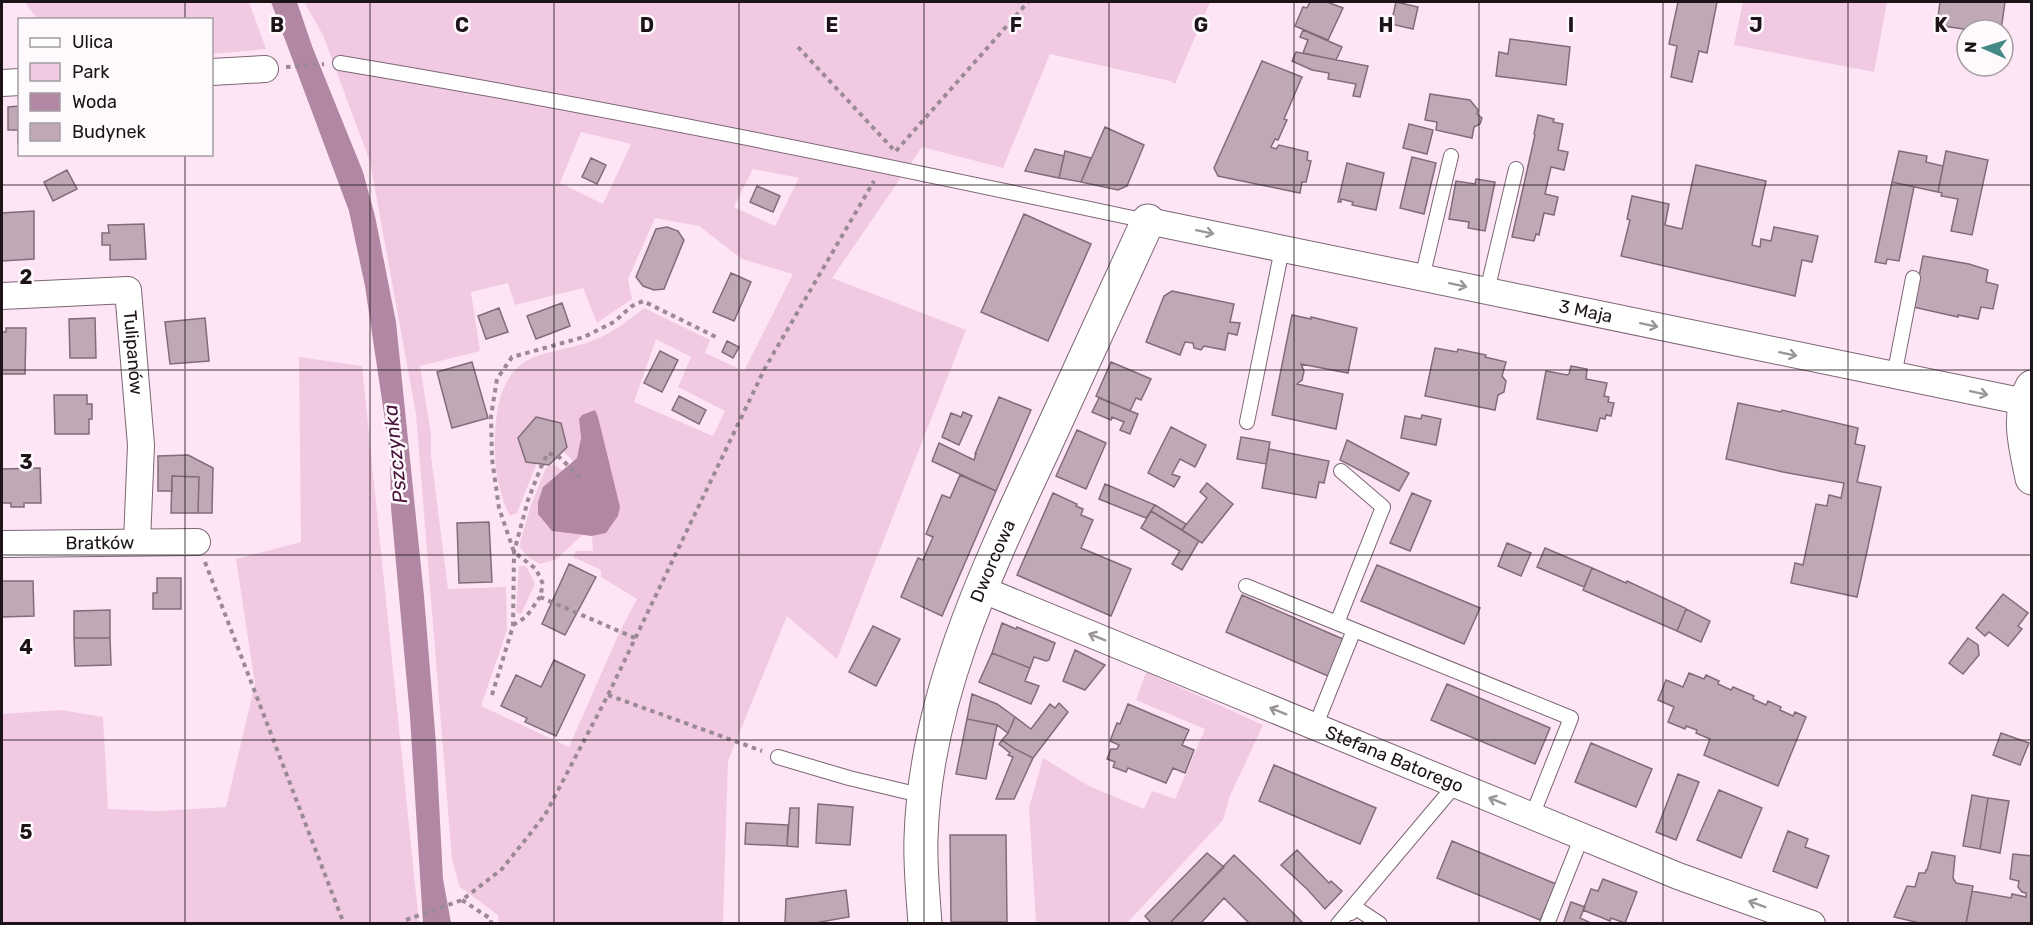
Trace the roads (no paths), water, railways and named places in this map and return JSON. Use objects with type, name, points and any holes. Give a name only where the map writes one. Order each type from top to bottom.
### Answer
[{"type":"street","points":[[213,72],[265,69]]},
{"type":"street","points":[[2,83],[18,82]]},
{"type":"street","name":"3 Maja","points":[[1148,221],[1894,375],[2028,394]]},
{"type":"street","name":"Dworcowa","points":[[925,924],[921,866],[924,796],[931,748],[944,692],[981,589],[1148,221]]},
{"type":"street","name":"Tulipanów","points":[[2,296],[128,290],[141,445],[137,542]]},
{"type":"street","points":[[2028,394],[2024,432],[2031,478]]},
{"type":"street","name":"Bratków","points":[[2,544],[197,542]]},
{"type":"street","name":"Stefana Batorego","points":[[981,589],[1678,876],[1812,924]]},
{"type":"lane","points":[[339,63],[498,89],[883,165],[1148,221]]},
{"type":"lane","points":[[1422,278],[1451,156]]},
{"type":"lane","points":[[1487,291],[1516,169]]},
{"type":"lane","points":[[1247,422],[1282,249]]},
{"type":"lane","points":[[1894,375],[1913,278]]},
{"type":"lane","points":[[1337,623],[1383,507],[1341,471]]},
{"type":"lane","points":[[1246,586],[1570,718],[1532,816]]},
{"type":"lane","points":[[1315,727],[1354,630]]},
{"type":"lane","points":[[778,757],[849,778],[924,796]]},
{"type":"lane","points":[[1338,924],[1456,784]]},
{"type":"lane","points":[[1547,924],[1582,836]]},
{"type":"lane","points":[[1347,924],[1353,906]]},
{"type":"lane","points":[[1353,906],[1380,924]]},
{"type":"water","name":"Pszczynka","points":[[271,2],[297,2],[312,46],[363,172],[375,216],[396,322],[424,596],[436,744],[443,879],[451,923],[423,923],[410,717],[391,508],[390,454],[365,286],[349,211]]},
{"type":"water","points":[[595,410],[620,507],[618,516],[606,533],[592,536],[552,531],[538,514],[538,502],[543,487],[577,458],[581,438],[579,419],[582,415]]}]
